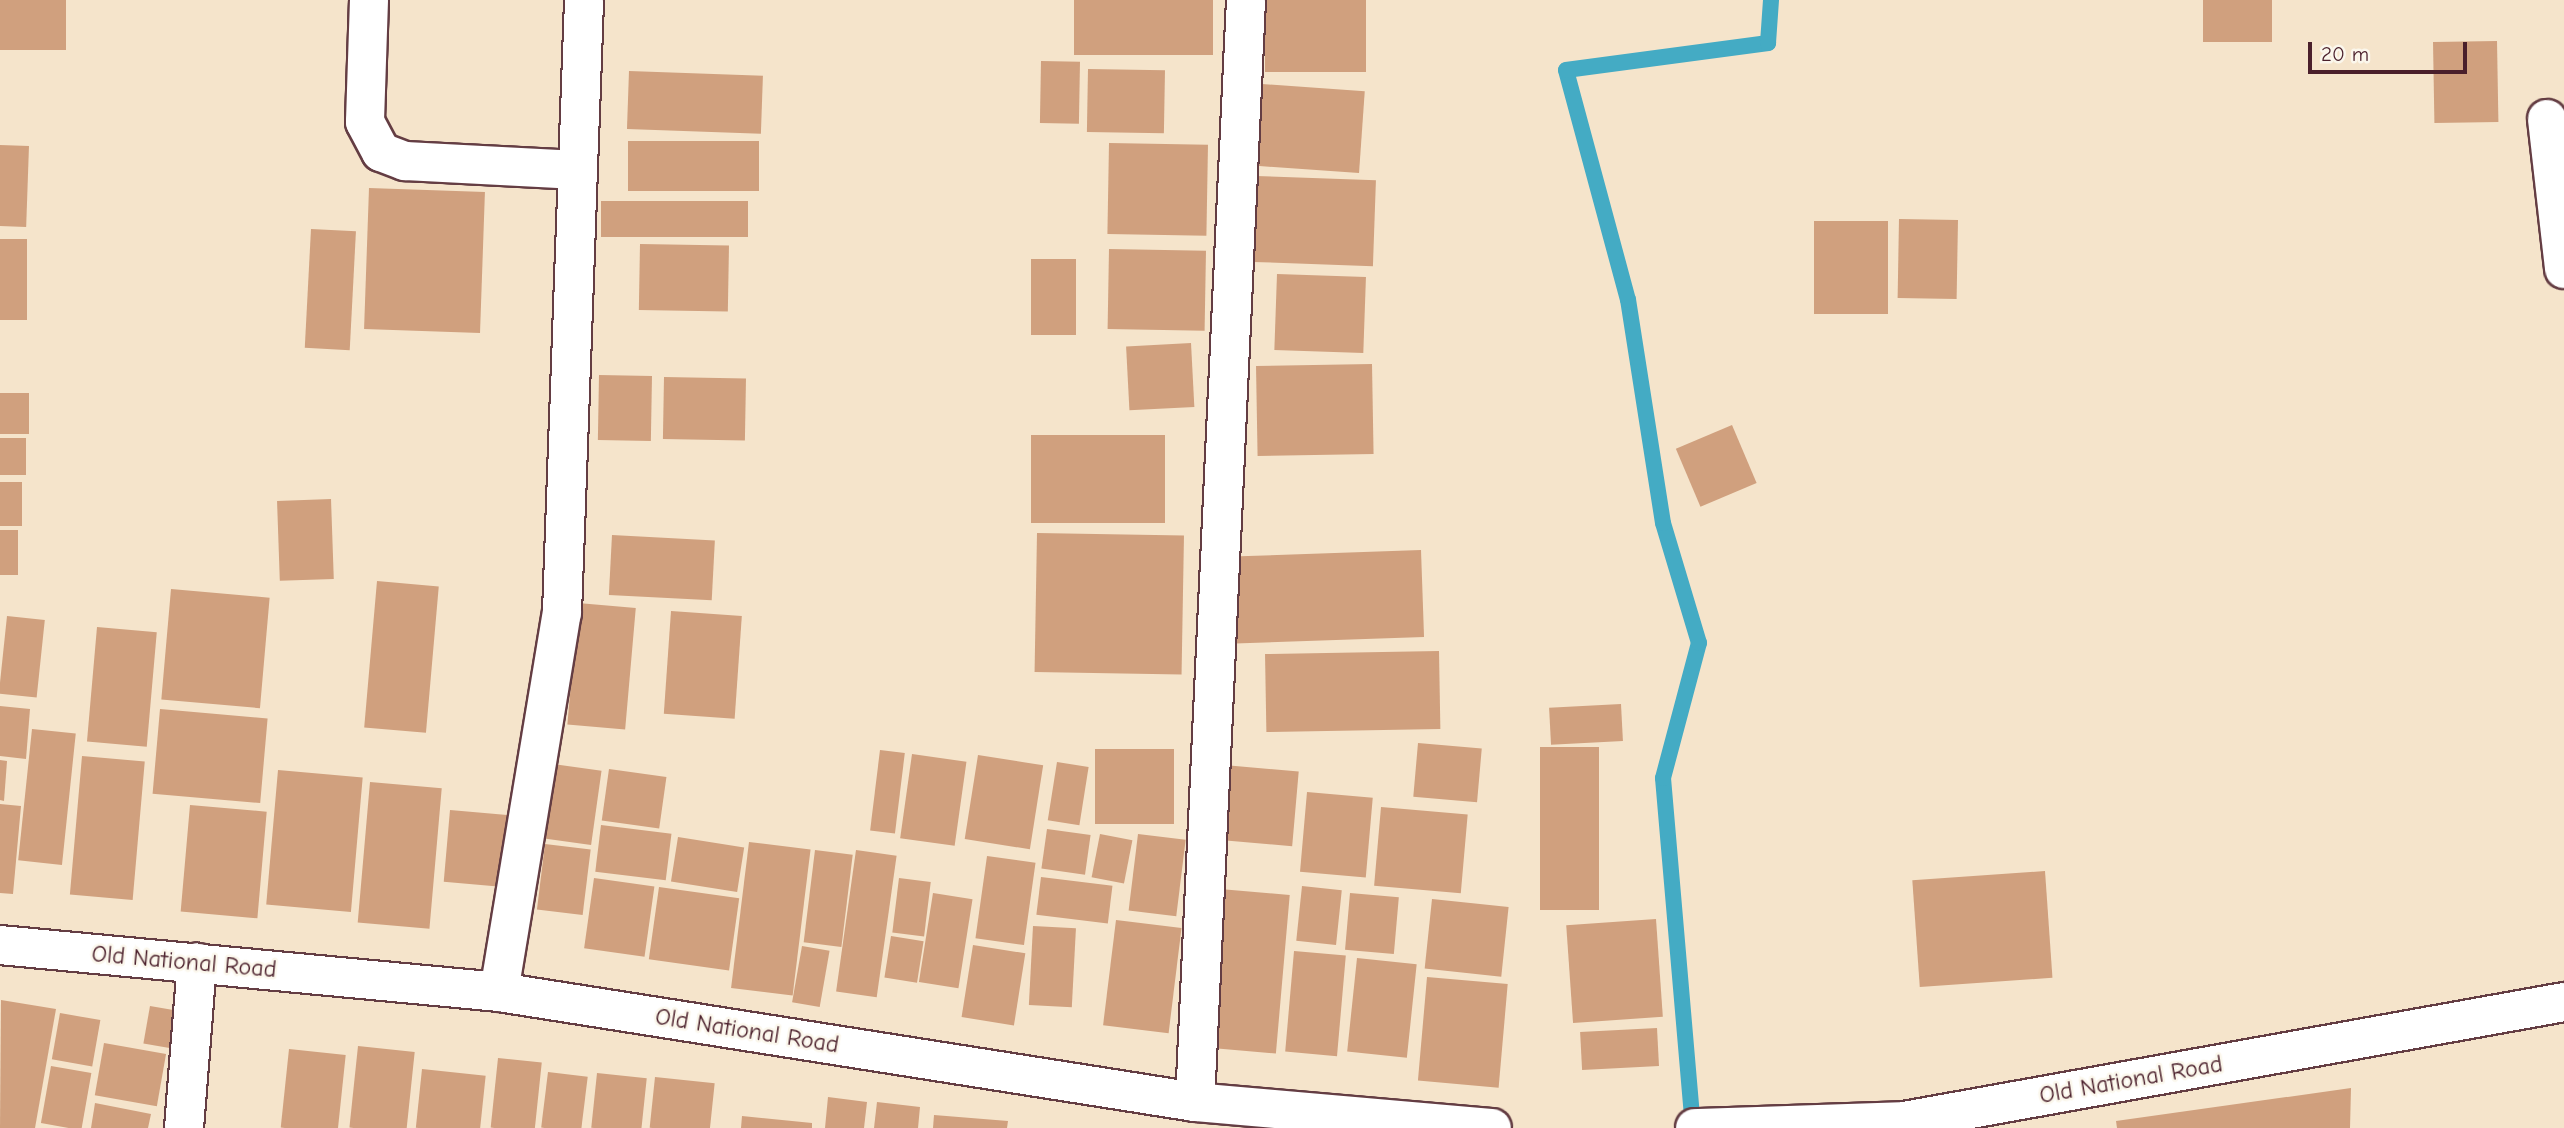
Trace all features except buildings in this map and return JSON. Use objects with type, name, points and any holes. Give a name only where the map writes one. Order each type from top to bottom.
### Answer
[{"type":"street","points":[[369,0],[365,122],[381,152],[405,160],[578,170]]},
{"type":"street","points":[[499,992],[562,613],[584,0]]},
{"type":"street","points":[[1195,1102],[1246,0]]},
{"type":"street","points":[[2547,119],[2564,269]]},
{"type":"street","name":"Old National Road","points":[[0,945],[499,992],[1195,1102],[1492,1128]]},
{"type":"street","points":[[184,1128],[197,963]]},
{"type":"street","name":"Old National Road","points":[[1695,1128],[1904,1124],[2564,1002]]},
{"type":"waterway","points":[[1693,1128],[1663,778],[1699,643],[1663,523],[1628,300],[1566,70],[1768,43],[1771,0]]}]
